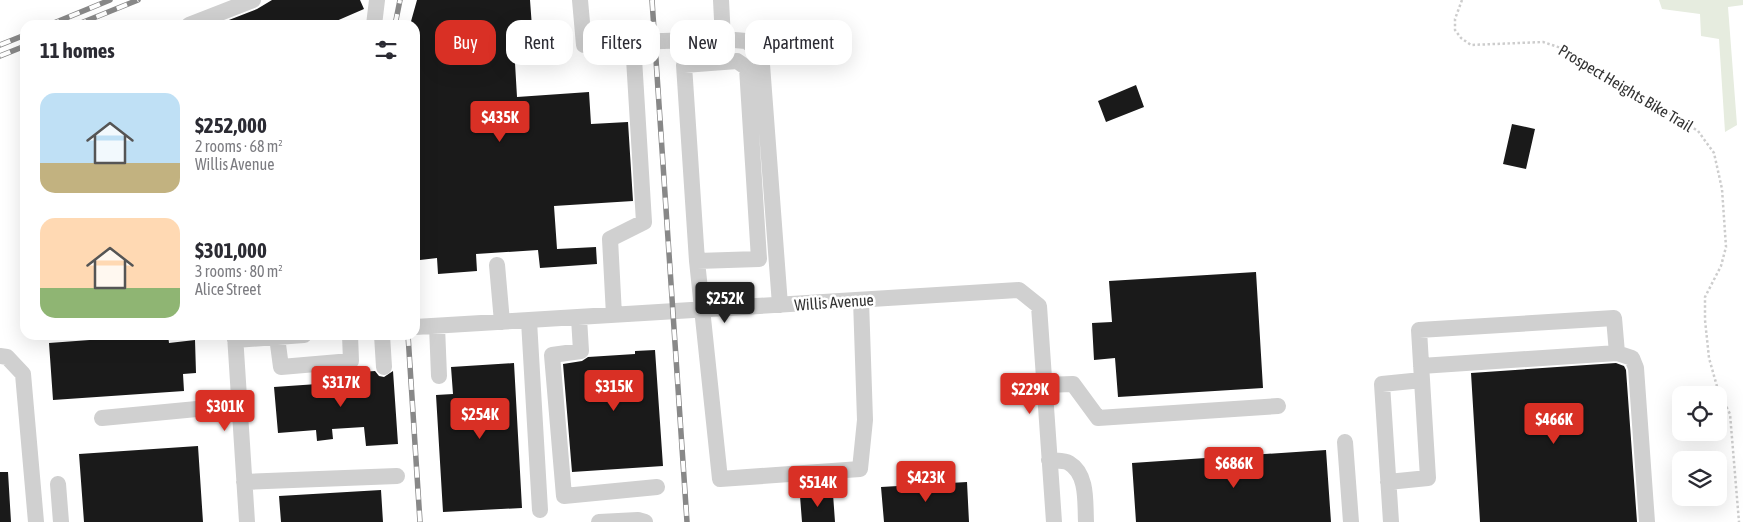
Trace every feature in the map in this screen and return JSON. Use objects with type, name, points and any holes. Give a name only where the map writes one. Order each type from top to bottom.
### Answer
[{"type":"street","points":[[202,20],[253,0]]},
{"type":"street","points":[[375,20],[377,0]]},
{"type":"street","points":[[580,0],[583,34]]},
{"type":"street","points":[[721,0],[722,20]]},
{"type":"street","points":[[735,40],[746,41],[761,51],[780,305]]},
{"type":"street","points":[[697,261],[759,259],[747,68],[737,61],[684,65],[697,261],[704,310],[720,479],[860,469],[865,420],[861,300]]},
{"type":"street","points":[[614,315],[610,239],[644,222],[634,65]]},
{"type":"street","points":[[497,265],[502,322]]},
{"type":"street","name":"Willis Avenue","points":[[420,328],[1019,290],[1039,306],[1044,385]]},
{"type":"street","points":[[579,318],[581,351],[552,354],[564,496],[657,487]]},
{"type":"street","points":[[1388,482],[1428,478],[1419,330],[1614,318],[1617,353]]},
{"type":"street","points":[[529,321],[540,510]]},
{"type":"street","points":[[437,326],[439,376]]},
{"type":"street","points":[[235,340],[247,522]]},
{"type":"street","points":[[277,340],[280,367],[351,361],[350,340]]},
{"type":"street","points":[[382,340],[384,367]]},
{"type":"street","points":[[1391,522],[1382,384],[1421,373],[1617,353],[1632,358],[1636,368],[1647,522]]},
{"type":"street","points":[[0,356],[6,357],[23,374],[36,522]]},
{"type":"street","points":[[1054,522],[1044,385],[1073,384],[1098,418],[1278,406]]},
{"type":"street","points":[[102,418],[239,405]]},
{"type":"street","points":[[1345,442],[1351,522]]},
{"type":"street","points":[[1049,460],[1068,462],[1079,473],[1084,482],[1086,522]]},
{"type":"street","points":[[244,482],[397,476]]},
{"type":"street","points":[[58,484],[61,522]]},
{"type":"street","points":[[599,522],[638,520],[645,522]]},
{"type":"path","name":"Prospect Heights Bike Trail","points":[[1462,0],[1455,18],[1455,30],[1461,38],[1471,45],[1543,42],[1570,51],[1698,131],[1714,153],[1722,189],[1726,247],[1721,266],[1705,297],[1705,320],[1709,358],[1718,390],[1730,414],[1739,522]]},
{"type":"shaded area","points":[[1659,0],[1743,0],[1743,5],[1728,7],[1737,125],[1725,132],[1719,39],[1701,36],[1700,14],[1662,9]]},
{"type":"building","points":[[272,0],[360,0],[364,9],[339,20],[229,20],[257,9]]},
{"type":"building","points":[[417,0],[530,0],[531,20],[506,20],[506,65],[515,65],[517,97],[589,92],[591,124],[628,122],[633,201],[554,206],[557,249],[596,247],[597,264],[540,268],[538,250],[476,254],[477,271],[438,274],[437,258],[420,260],[420,20],[411,20]]},
{"type":"building","points":[[1136,85],[1144,107],[1106,122],[1098,101]]},
{"type":"building","points":[[1512,124],[1535,129],[1526,169],[1503,164]]},
{"type":"building","points":[[1256,272],[1263,388],[1118,397],[1115,358],[1094,360],[1092,323],[1112,322],[1109,281]]},
{"type":"building","points":[[90,340],[169,340],[169,343],[195,340],[196,373],[183,374],[184,391],[53,400],[49,343]]},
{"type":"building","points":[[655,350],[663,466],[572,472],[563,364],[582,361],[588,357],[635,354],[635,351]]},
{"type":"building","points":[[514,363],[522,508],[443,512],[436,395],[453,394],[451,367]]},
{"type":"building","points":[[1616,363],[1624,366],[1626,370],[1637,522],[1480,522],[1471,373]]},
{"type":"building","points":[[375,371],[379,376],[384,377],[393,371],[398,444],[366,446],[364,427],[332,429],[333,439],[317,441],[316,430],[278,433],[274,387],[361,381],[360,372]]},
{"type":"building","points":[[198,446],[203,522],[84,522],[79,454]]},
{"type":"building","points":[[1326,450],[1331,522],[1136,522],[1132,463]]},
{"type":"building","points":[[0,472],[8,472],[11,522],[0,522]]},
{"type":"building","points":[[967,482],[969,522],[884,522],[881,487]]},
{"type":"building","points":[[381,490],[383,522],[281,522],[279,496]]},
{"type":"building","points":[[833,494],[835,522],[802,522],[800,496]]},
{"type":"railway","points":[[61,20],[110,0]]},
{"type":"railway","points":[[88,20],[138,0]]},
{"type":"railway","points":[[396,20],[400,0]]},
{"type":"railway","points":[[652,0],[687,522]]},
{"type":"railway","points":[[0,45],[20,37]]},
{"type":"railway","points":[[0,56],[20,48]]},
{"type":"railway","points":[[408,340],[420,522]]}]
